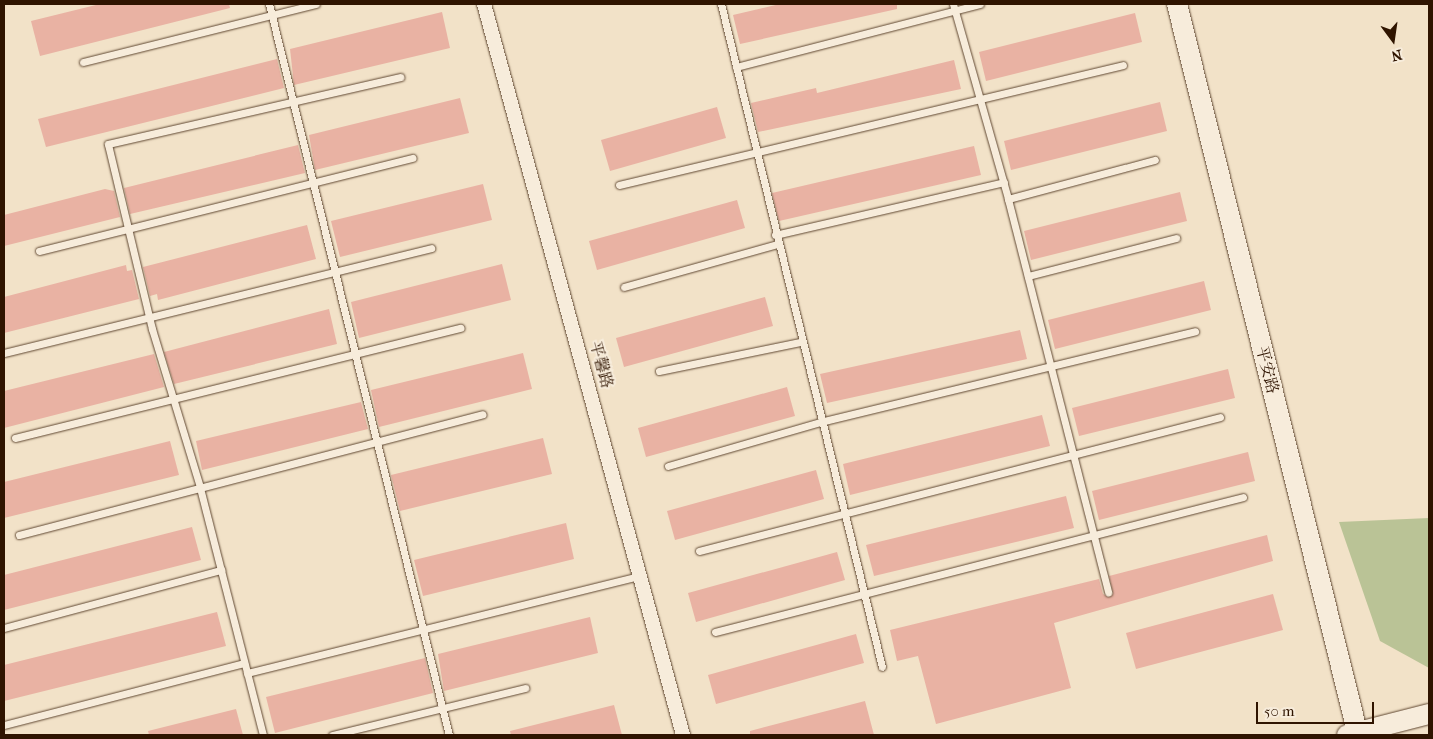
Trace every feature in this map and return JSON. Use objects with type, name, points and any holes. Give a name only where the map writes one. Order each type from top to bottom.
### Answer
[{"type":"street","name":"平馨路","points":[[484,4],[684,735]]},
{"type":"street","name":"平安路","points":[[1177,4],[1354,734]]},
{"type":"street","points":[[1354,734],[1429,714]]},
{"type":"lane","points":[[269,4],[316,182],[355,354],[449,735]]},
{"type":"lane","points":[[83,62],[316,4]]},
{"type":"lane","points":[[721,4],[800,342],[882,666]]},
{"type":"lane","points":[[736,67],[954,7],[980,4]]},
{"type":"lane","points":[[954,7],[1004,182],[1051,366],[1091,535],[1108,592]]},
{"type":"lane","points":[[619,185],[755,149],[1123,65]]},
{"type":"lane","points":[[263,735],[200,487],[148,314],[108,144],[400,78]]},
{"type":"lane","points":[[39,251],[413,158]]},
{"type":"lane","points":[[1008,199],[1155,160]]},
{"type":"lane","points":[[775,234],[1004,182]]},
{"type":"lane","points":[[1028,276],[1176,238]]},
{"type":"lane","points":[[624,287],[777,244]]},
{"type":"lane","points":[[4,353],[148,314],[432,248]]},
{"type":"lane","points":[[15,438],[461,328]]},
{"type":"lane","points":[[668,466],[820,422],[1195,331]]},
{"type":"lane","points":[[659,371],[800,342]]},
{"type":"lane","points":[[19,535],[482,414]]},
{"type":"lane","points":[[699,551],[843,512],[1220,416]]},
{"type":"lane","points":[[715,632],[863,591],[1243,497]]},
{"type":"lane","points":[[4,628],[221,570]]},
{"type":"lane","points":[[247,673],[640,576]]},
{"type":"lane","points":[[4,725],[244,663]]},
{"type":"lane","points":[[332,735],[525,688]]},
{"type":"green space","points":[[1429,518],[1429,668],[1380,641],[1339,522]]},
{"type":"building","points":[[100,4],[229,4],[230,8],[40,56],[31,21]]},
{"type":"building","points":[[780,4],[897,4],[897,9],[740,44],[733,15]]},
{"type":"building","points":[[442,12],[450,48],[294,85],[290,49]]},
{"type":"building","points":[[1135,13],[1142,42],[986,81],[979,52]]},
{"type":"building","points":[[277,59],[284,88],[46,147],[38,119]]},
{"type":"building","points":[[954,60],[961,89],[758,132],[751,103],[816,88],[817,93]]},
{"type":"building","points":[[460,98],[469,133],[315,170],[309,135]]},
{"type":"building","points":[[1160,102],[1167,131],[1011,170],[1004,141]]},
{"type":"building","points":[[717,107],[726,138],[610,171],[601,140]]},
{"type":"building","points":[[298,145],[305,173],[130,214],[124,188]]},
{"type":"building","points":[[974,146],[981,175],[779,221],[772,193]]},
{"type":"building","points":[[483,184],[492,220],[340,257],[331,221]]},
{"type":"building","points":[[105,189],[114,191],[120,217],[4,246],[4,215]]},
{"type":"building","points":[[1180,192],[1187,221],[1031,260],[1024,231]]},
{"type":"building","points":[[737,200],[745,228],[597,270],[589,241]]},
{"type":"building","points":[[307,225],[316,259],[158,300],[157,294],[150,296],[143,267]]},
{"type":"building","points":[[502,264],[511,300],[359,338],[351,302]]},
{"type":"building","points":[[126,265],[127,271],[132,270],[139,299],[4,333],[4,297]]},
{"type":"building","points":[[1204,281],[1211,310],[1055,349],[1048,320]]},
{"type":"building","points":[[765,297],[773,326],[624,367],[616,338]]},
{"type":"building","points":[[329,309],[337,344],[174,384],[164,352]]},
{"type":"building","points":[[1020,330],[1027,359],[827,403],[820,374]]},
{"type":"building","points":[[523,353],[532,389],[379,427],[371,390]]},
{"type":"building","points":[[154,354],[164,387],[4,428],[4,391]]},
{"type":"building","points":[[1228,369],[1235,398],[1079,436],[1072,408]]},
{"type":"building","points":[[787,387],[795,416],[646,457],[638,428]]},
{"type":"building","points":[[361,402],[368,429],[202,470],[196,441]]},
{"type":"building","points":[[1042,415],[1050,446],[850,495],[843,464]]},
{"type":"building","points":[[543,438],[552,474],[400,511],[391,475]]},
{"type":"building","points":[[170,441],[179,475],[4,518],[4,482]]},
{"type":"building","points":[[1248,452],[1255,481],[1099,520],[1092,491]]},
{"type":"building","points":[[816,470],[824,499],[675,540],[667,511]]},
{"type":"building","points":[[1066,496],[1074,528],[874,576],[866,545]]},
{"type":"building","points":[[566,523],[574,559],[423,596],[414,560]]},
{"type":"building","points":[[192,527],[201,560],[4,610],[4,575]]},
{"type":"building","points":[[1267,535],[1273,561],[1054,623],[1071,688],[936,724],[918,656],[897,661],[890,630],[1099,579],[1103,594],[1109,597],[1113,593],[1109,576]]},
{"type":"building","points":[[837,552],[845,580],[696,622],[688,593]]},
{"type":"building","points":[[1273,594],[1283,630],[1136,669],[1126,633]]},
{"type":"building","points":[[217,612],[226,646],[4,701],[4,665]]},
{"type":"building","points":[[590,617],[598,653],[444,691],[438,654]]},
{"type":"building","points":[[856,634],[864,663],[716,704],[708,675]]},
{"type":"building","points":[[425,658],[433,693],[275,733],[266,697]]},
{"type":"building","points":[[865,701],[874,735],[750,735],[750,731]]},
{"type":"building","points":[[614,705],[622,735],[511,735],[510,731]]},
{"type":"building","points":[[236,709],[243,735],[149,735],[148,731]]}]
